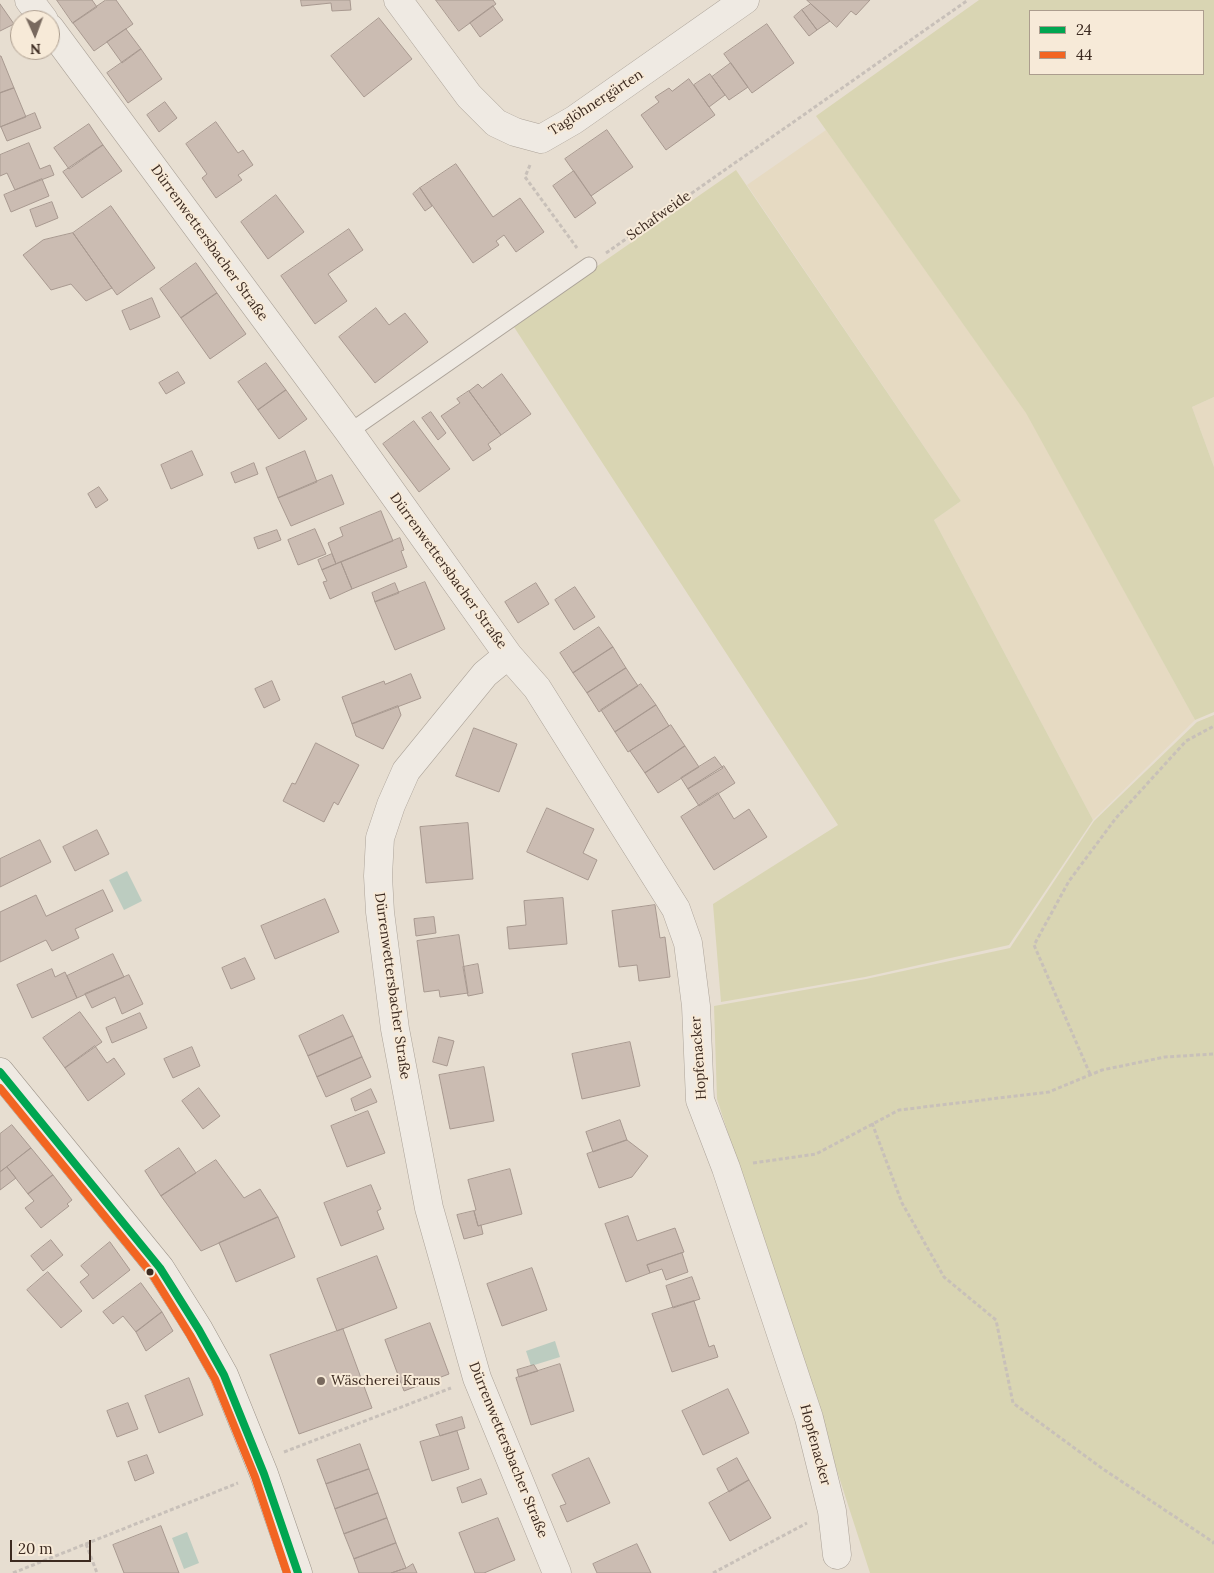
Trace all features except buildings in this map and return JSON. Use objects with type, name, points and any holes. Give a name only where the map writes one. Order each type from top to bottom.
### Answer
[{"type":"street","name":"Taglöhnergärten","points":[[398,0],[469,96],[496,123],[515,132],[541,139],[574,120],[745,0]]},
{"type":"street","name":"Dürrenwettersbacher Straße","points":[[60,42],[349,432],[508,655],[485,674],[406,770],[391,805],[380,838],[378,876],[380,912],[395,1030],[429,1208],[477,1378],[557,1573]]},
{"type":"street","name":"Hopfenacker","points":[[508,655],[537,688],[676,909],[688,942],[696,1006],[700,1100],[726,1168],[809,1418],[832,1512],[837,1555]]},
{"type":"street","points":[[0,1072],[154,1261],[180,1297],[224,1375],[298,1573]]},
{"type":"lane","points":[[349,432],[589,265]]},
{"type":"path","name":"Schafweide","points":[[589,265],[968,0]]},
{"type":"path","points":[[541,139],[525,177],[589,265]]},
{"type":"path","points":[[1090,1074],[1034,945],[1069,880],[1116,818],[1186,741],[1214,726]]},
{"type":"path","points":[[726,1168],[816,1154],[899,1110],[1049,1092],[1102,1070],[1165,1057],[1214,1054]]},
{"type":"path","points":[[872,1123],[902,1203],[944,1278],[996,1320],[1013,1403],[1103,1469],[1214,1544]]},
{"type":"path","points":[[258,1462],[477,1378]]},
{"type":"path","points":[[13,1573],[239,1483]]},
{"type":"path","points":[[713,1573],[803,1525]]},
{"type":"path","points":[[86,1544],[97,1573]]},
{"type":"shaded area","points":[[979,0],[1214,0],[1214,397],[1192,407],[1214,467],[1214,712],[1195,720],[1026,413],[816,116]]},
{"type":"shaded area","points":[[826,130],[1027,413],[1195,720],[1093,820],[934,520],[961,501],[747,185]]},
{"type":"shaded area","points":[[736,170],[961,501],[934,520],[1093,820],[1009,945],[865,977],[721,1002],[713,904],[838,825],[514,327],[593,269]]},
{"type":"shaded area","points":[[1214,397],[1214,467],[1192,407]]},
{"type":"shaded area","points":[[1214,715],[1214,1573],[870,1573],[717,1099],[714,1006],[866,979],[1010,948],[1094,821],[1197,722]]},
{"type":"shaded area","points":[[127,871],[142,901],[124,910],[109,880]]},
{"type":"shaded area","points":[[555,1341],[560,1357],[531,1366],[526,1351]]},
{"type":"shaded area","points":[[187,1532],[199,1563],[184,1569],[172,1538]]},
{"type":"transit line","name":"24","points":[[0,1072],[160,1268],[199,1330],[224,1375],[264,1474],[298,1573]]},
{"type":"transit line","name":"44","points":[[0,1088],[152,1274],[190,1335],[215,1379],[255,1477],[287,1573]]},
{"type":"place","name":"Wäscherei Kraus","points":[[321,1381]]}]
